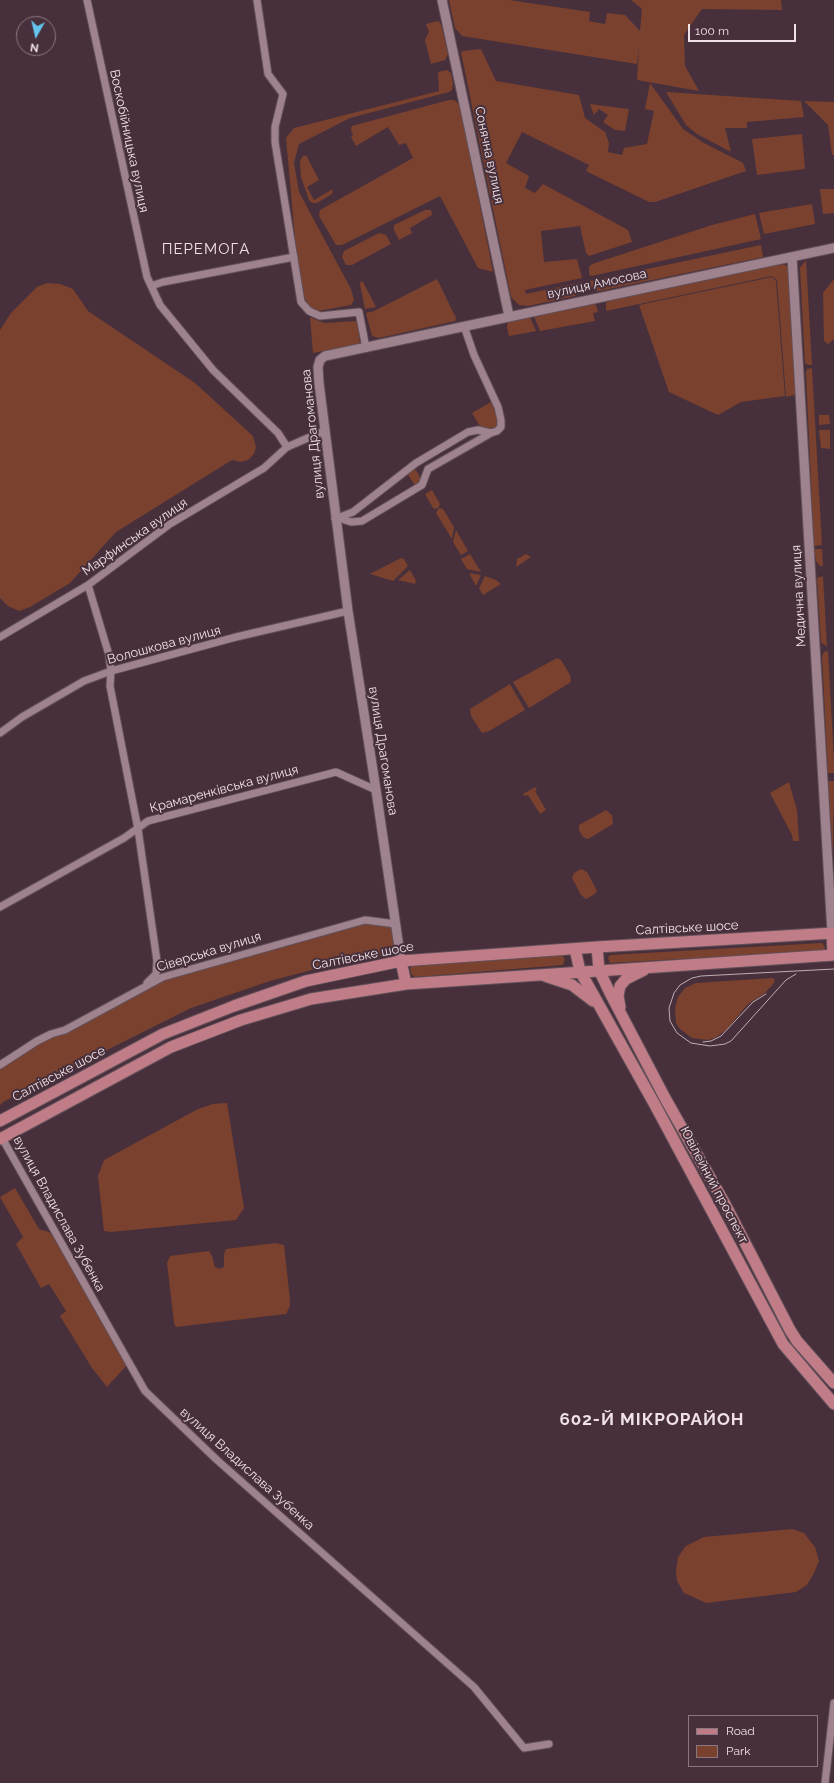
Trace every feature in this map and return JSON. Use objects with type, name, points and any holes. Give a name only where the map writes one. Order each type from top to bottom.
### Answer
[{"type":"main road","name":"Салтівське шосе","points":[[0,1121],[163,1034],[234,1006],[306,981],[402,961],[597,947],[833,933]]},
{"type":"main road","points":[[1,1137],[171,1047],[241,1020],[312,999],[406,984],[580,971],[834,956],[833,933]]},
{"type":"main road","points":[[597,947],[599,970]]},
{"type":"main road","name":"Ювілейний проспект","points":[[574,949],[580,971],[783,1344],[834,1404]]},
{"type":"main road","points":[[402,961],[406,984]]},
{"type":"main road","points":[[621,1014],[618,996],[620,986],[626,979],[654,967]]},
{"type":"main road","name":"Ювілейний проспект","points":[[599,970],[662,1092],[725,1204],[790,1330],[834,1384]]},
{"type":"main road","points":[[537,974],[577,988],[588,996],[603,1012]]},
{"type":"street","name":"Воскобійницька вулиця","points":[[87,0],[146,277],[160,305],[213,370],[278,433],[287,447]]},
{"type":"street","points":[[257,0],[268,74],[283,94],[275,127],[275,142],[301,302],[303,306],[312,314],[320,316],[359,312],[366,348]]},
{"type":"street","name":"Сонячна вулиця","points":[[442,0],[509,316]]},
{"type":"street","name":"вулиця Амосова","points":[[366,348],[509,316],[834,248]]},
{"type":"street","points":[[151,286],[163,282],[294,257]]},
{"type":"street","name":"Медична вулиця","points":[[792,257],[833,933]]},
{"type":"street","points":[[337,518],[350,522],[362,521],[419,487],[424,482],[428,469],[497,431],[501,427],[500,416],[486,379],[474,355],[464,326]]},
{"type":"street","name":"вулиця Драгоманова","points":[[366,348],[325,356],[319,360],[318,383],[337,518],[348,611],[402,961]]},
{"type":"street","points":[[337,518],[353,512],[416,463],[468,432],[478,430],[491,433]]},
{"type":"street","name":"Марфинська вулиця","points":[[0,637],[88,584],[170,524],[264,468],[287,447],[324,431]]},
{"type":"street","points":[[88,584],[109,656],[111,672],[110,686],[138,829],[157,961],[156,974],[142,988]]},
{"type":"street","name":"Волошкова вулиця","points":[[0,733],[22,717],[84,681],[111,672],[236,638],[348,611]]},
{"type":"street","name":"Крамаренківська вулиця","points":[[0,907],[138,829],[148,821],[336,772],[376,790]]},
{"type":"street","name":"Сіверська вулиця","points":[[0,1065],[37,1041],[51,1034],[66,1030],[163,977],[365,920],[396,924]]},
{"type":"street","name":"вулиця Владислава Зубенка","points":[[1,1137],[145,1391],[217,1460],[474,1686],[524,1748],[548,1744]]},
{"type":"street","points":[[825,1783],[834,1703]]},
{"type":"green space","points":[[449,0],[509,0],[590,12],[589,21],[605,24],[607,13],[625,15],[640,31],[642,9],[631,0],[781,0],[782,10],[702,9],[684,35],[685,66],[699,91],[637,80],[639,47],[637,64],[462,36],[455,28]]},
{"type":"green space","points":[[438,21],[441,24],[448,54],[445,60],[431,64],[425,40],[429,32],[426,24]]},
{"type":"green space","points":[[481,49],[496,81],[579,95],[585,118],[605,132],[609,143],[608,152],[622,155],[624,148],[647,144],[654,111],[645,109],[650,83],[683,129],[704,143],[743,163],[746,171],[655,202],[649,202],[586,171],[589,165],[522,132],[506,163],[529,176],[525,188],[535,193],[543,184],[628,230],[632,242],[589,256],[586,253],[580,226],[541,231],[544,262],[577,259],[582,278],[525,290],[526,294],[582,282],[582,289],[575,296],[528,306],[519,305],[511,297],[461,53],[463,51]]},
{"type":"green space","points":[[447,70],[451,73],[453,84],[452,90],[449,92],[350,118],[299,144],[294,163],[299,192],[351,289],[354,300],[351,305],[313,312],[305,299],[296,249],[286,138],[294,128],[439,91],[438,72]]},
{"type":"green space","points":[[666,92],[801,101],[804,117],[747,122],[747,128],[725,128],[731,152],[697,134],[686,125]]},
{"type":"green space","points":[[449,100],[454,100],[460,105],[493,272],[478,268],[440,196],[342,245],[336,245],[319,216],[320,210],[413,158],[406,143],[399,145],[388,127],[356,146],[351,137],[353,135],[351,130],[352,126]]},
{"type":"green space","points":[[804,101],[834,102],[834,155],[832,155],[828,125]]},
{"type":"green space","points":[[590,104],[629,109],[625,131],[615,130],[603,122],[608,115],[599,109],[594,115]]},
{"type":"green space","points":[[802,134],[805,169],[757,175],[752,139]]},
{"type":"green space","points":[[306,155],[319,180],[307,187],[314,200],[333,189],[332,194],[317,203],[312,203],[309,200],[301,177],[300,162],[302,157]]},
{"type":"green space","points":[[820,189],[834,189],[834,213],[823,214]]},
{"type":"green space","points":[[812,204],[815,224],[764,234],[759,213]]},
{"type":"green space","points":[[425,210],[431,210],[432,215],[410,228],[412,233],[399,240],[394,230],[394,225]]},
{"type":"green space","points":[[755,214],[761,239],[592,276],[589,275],[589,267],[592,264],[712,225]]},
{"type":"green space","points":[[379,233],[386,235],[391,244],[352,265],[346,265],[342,257],[344,251]]},
{"type":"green space","points":[[761,245],[763,257],[599,291],[594,290],[591,287],[590,281]]},
{"type":"green space","points":[[806,260],[812,365],[805,363],[800,268]]},
{"type":"green space","points":[[779,264],[786,265],[789,270],[796,392],[794,395],[786,397],[777,280],[772,276],[606,311],[606,303],[611,300]]},
{"type":"green space","points":[[772,277],[776,281],[785,396],[741,402],[718,415],[669,392],[639,305]]},
{"type":"green space","points":[[437,279],[456,318],[455,321],[379,338],[372,336],[366,313],[374,311]]},
{"type":"green space","points":[[834,279],[834,339],[828,344],[824,341],[823,293]]},
{"type":"green space","points":[[361,281],[363,282],[376,307],[365,309],[360,284]]},
{"type":"green space","points":[[47,283],[60,284],[73,289],[88,311],[195,383],[253,436],[256,447],[254,454],[248,460],[241,462],[232,460],[116,532],[70,583],[30,607],[19,611],[8,606],[0,598],[0,330],[11,313],[37,287]]},
{"type":"green space","points":[[593,304],[596,305],[598,312],[593,313],[595,321],[540,331],[534,316]]},
{"type":"green space","points":[[310,317],[324,323],[357,321],[360,344],[313,353]]},
{"type":"green space","points":[[530,317],[536,331],[509,336],[507,327],[508,322]]},
{"type":"green space","points":[[812,368],[822,545],[814,546],[806,373],[807,369]]},
{"type":"green space","points":[[491,402],[499,420],[498,426],[492,430],[481,428],[472,413]]},
{"type":"green space","points":[[819,415],[829,415],[830,424],[819,425]]},
{"type":"green space","points":[[819,430],[830,430],[830,449],[821,448]]},
{"type":"green space","points":[[416,470],[421,479],[420,483],[415,485],[408,475],[408,472]]},
{"type":"green space","points":[[432,490],[440,504],[436,509],[433,508],[425,494]]},
{"type":"green space","points":[[439,508],[443,509],[454,527],[452,539],[436,513]]},
{"type":"green space","points":[[456,530],[468,551],[461,555],[453,542]]},
{"type":"green space","points":[[814,549],[822,549],[823,566],[820,566],[816,561]]},
{"type":"green space","points":[[470,554],[481,572],[467,569],[461,559]]},
{"type":"green space","points":[[526,554],[531,557],[516,567],[517,559]]},
{"type":"green space","points":[[401,558],[404,559],[408,566],[393,581],[370,574]]},
{"type":"green space","points":[[410,570],[416,581],[415,584],[398,580]]},
{"type":"green space","points":[[469,573],[481,575],[476,586]]},
{"type":"green space","points":[[485,576],[496,580],[501,584],[483,595],[479,588]]},
{"type":"green space","points":[[823,576],[827,647],[821,642],[817,578]]},
{"type":"green space","points":[[828,651],[834,773],[828,773],[822,656],[824,652]]},
{"type":"green space","points":[[557,658],[561,660],[570,675],[571,682],[529,708],[513,682]]},
{"type":"green space","points":[[510,684],[525,710],[489,731],[482,733],[471,716],[470,709]]},
{"type":"green space","points":[[828,781],[834,781],[833,858]]},
{"type":"green space","points":[[789,782],[797,810],[799,841],[793,841],[792,835],[770,793]]},
{"type":"green space","points":[[535,787],[537,790],[535,791],[546,810],[540,814],[528,795],[525,796],[523,794]]},
{"type":"green space","points":[[606,810],[612,815],[613,824],[588,839],[583,837],[579,830],[579,825]]},
{"type":"green space","points":[[581,869],[587,872],[597,891],[595,894],[586,899],[581,895],[572,878],[574,873]]},
{"type":"green space","points":[[365,920],[396,924],[400,951],[381,956],[372,954],[270,981],[191,1008],[3,1102],[0,1105],[0,1065],[37,1041],[163,977]]},
{"type":"green space","points":[[822,943],[825,947],[823,951],[610,963],[608,958],[610,955]]},
{"type":"green space","points":[[562,955],[565,959],[563,965],[415,977],[412,975],[410,969],[412,965]]},
{"type":"green space","points":[[773,978],[775,980],[774,983],[765,993],[748,1004],[727,1029],[715,1038],[708,1040],[692,1038],[680,1029],[676,1023],[675,1008],[678,997],[685,988],[696,983]]},
{"type":"green space","points":[[227,1103],[244,1208],[236,1220],[111,1232],[104,1231],[98,1176],[104,1160],[198,1109],[213,1104]]},
{"type":"green space","points":[[15,1188],[39,1229],[49,1232],[54,1237],[126,1362],[126,1366],[107,1387],[92,1368],[60,1316],[66,1311],[49,1284],[41,1288],[16,1244],[23,1237],[0,1197]]},
{"type":"green space","points":[[275,1243],[284,1245],[290,1300],[290,1306],[286,1314],[176,1327],[174,1323],[167,1263],[170,1256],[209,1251],[215,1267],[219,1269],[224,1267],[224,1254],[226,1249]]},
{"type":"green space","points":[[792,1529],[804,1533],[815,1547],[819,1561],[807,1585],[796,1592],[706,1603],[684,1593],[677,1581],[676,1570],[678,1557],[686,1546],[704,1537]]},
{"type":"tram line","points":[[796,974],[786,980],[731,1041],[725,1044],[710,1046],[691,1043],[677,1033],[670,1021],[669,1008],[674,993],[680,985],[692,978],[701,976],[834,969]]},
{"type":"tram line","points":[[703,1042],[711,1041],[721,1036],[753,1002],[766,994]]},
{"type":"district","name":"ПЕРЕМОГА","points":[[206,249]]},
{"type":"district","name":"602-Й МІКРОРАЙОН","points":[[652,1420]]}]
